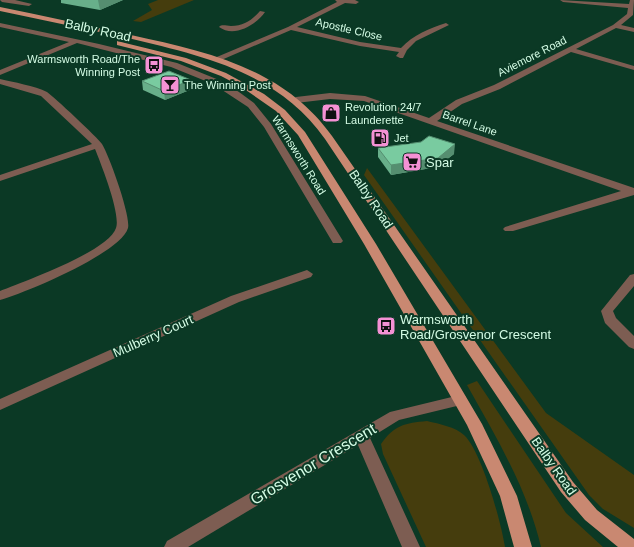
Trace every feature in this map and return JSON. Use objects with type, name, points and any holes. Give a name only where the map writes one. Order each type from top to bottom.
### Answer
[{"type":"main road","name":"Balby Road","points":[[0,8],[216,58],[260,76],[296,100],[316,120],[339,152],[567,487],[591,515],[631,547]]},
{"type":"main road","name":"Balby Road","points":[[0,16],[186,60],[215,70],[239,81],[281,110],[302,134],[321,164],[493,458],[518,521],[523,547]]},
{"type":"street","points":[[2,0],[29,4]]},
{"type":"street","points":[[216,58],[290,28],[341,0],[356,2]]},
{"type":"street","points":[[563,0],[633,3]]},
{"type":"street","name":"Aviemore Road","points":[[430,122],[459,102],[497,87],[615,26],[630,15],[633,3]]},
{"type":"street","points":[[255,28],[262,12]]},
{"type":"street","name":"Apostle Close","points":[[290,28],[346,39],[369,47],[401,53],[416,37],[446,25]]},
{"type":"street","name":"Warmsworth Road","points":[[0,26],[99,46],[174,65],[216,82],[236,94],[251,105],[268,126],[337,241]]},
{"type":"street","points":[[615,26],[634,30]]},
{"type":"street","points":[[222,27],[255,28],[277,32]]},
{"type":"street","points":[[0,73],[74,42]]},
{"type":"street","points":[[569,49],[634,68]]},
{"type":"street","points":[[0,81],[44,94],[98,144],[112,181],[121,213],[122,228],[112,242],[93,254],[58,272],[0,296]]},
{"type":"street","name":"Barrel Lane","points":[[296,100],[330,96],[360,98],[633,192]]},
{"type":"street","points":[[0,178],[98,144]]},
{"type":"street","points":[[509,229],[633,192]]},
{"type":"street","name":"Mulberry Court","points":[[0,405],[235,299],[308,274]]},
{"type":"street","points":[[634,278],[607,311],[610,320],[634,344]]},
{"type":"street","name":"Grosvenor Crescent","points":[[173,547],[395,416],[460,400]]},
{"type":"street","points":[[362,436],[411,547]]},
{"type":"shaded area","points":[[158,0],[194,0],[141,22],[133,21],[152,10],[148,4]]},
{"type":"shaded area","points":[[367,168],[546,413],[634,475],[634,528],[603,509],[589,495],[364,175]]},
{"type":"shaded area","points":[[477,381],[566,513],[603,547],[541,547],[528,504],[510,463],[467,385]]},
{"type":"shaded area","points":[[427,421],[447,426],[460,432],[471,444],[484,471],[490,488],[505,547],[426,547],[383,454],[381,444],[395,429],[401,426]]},
{"type":"building","points":[[169,71],[191,80],[164,91],[142,81]]},
{"type":"building","points":[[429,136],[455,144],[438,158],[391,165],[378,148],[421,142]]},
{"type":"place","name":"Warmsworth Road/The Winning Post","points":[[154,65]]},
{"type":"place","name":"The Winning Post","points":[[170,85]]},
{"type":"place","name":"Revolution 24/7 Launderette","points":[[331,113]]},
{"type":"place","name":"Jet","points":[[380,138]]},
{"type":"place","name":"Spar","points":[[412,162]]},
{"type":"place","name":"Warmsworth Road/Grosvenor Crescent","points":[[386,326]]}]
